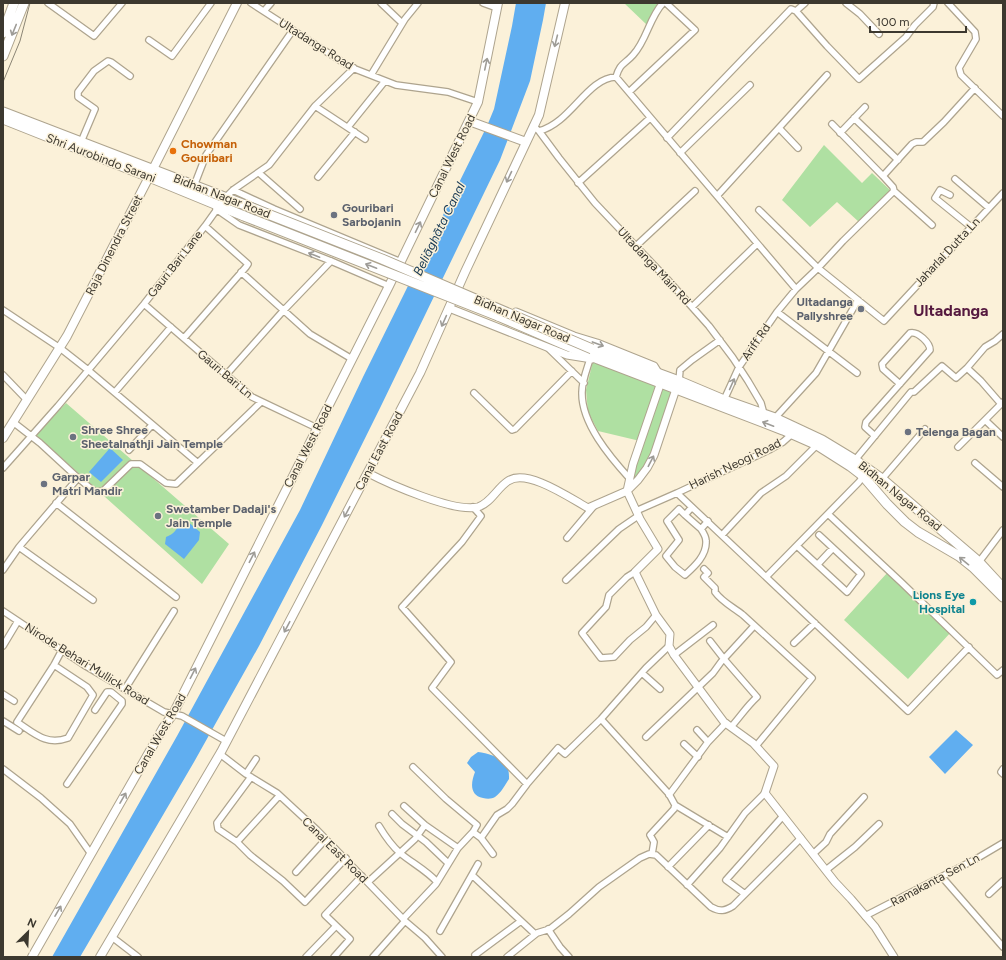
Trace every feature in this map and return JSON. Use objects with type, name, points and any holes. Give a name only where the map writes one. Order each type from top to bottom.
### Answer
[{"type":"main road","points":[[3,33],[14,3]]},
{"type":"main road","points":[[3,56],[24,3]]},
{"type":"main road","name":"Raja Dinendra Street","points":[[3,438],[67,336],[237,3]]},
{"type":"main road","name":"Canal East Road","points":[[100,957],[220,754],[420,373],[524,141],[536,129],[565,3]]},
{"type":"main road","name":"Canal West Road","points":[[32,957],[163,728],[173,714],[471,122],[478,102],[498,6]]},
{"type":"main road","name":"Bidhan Nagar Road","points":[[3,112],[81,142],[151,173],[194,186],[220,204],[245,205],[382,259],[592,355]]},
{"type":"main road","name":"Shri Aurobindo Sarani","points":[[3,119],[151,173],[244,216]]},
{"type":"main road","points":[[471,122],[524,141]]},
{"type":"main road","name":"Bidhan Nagar Road","points":[[244,216],[498,316],[592,355],[661,377],[817,446],[850,466],[882,479],[978,562],[1003,588]]},
{"type":"main road","name":"Bidhan Nagar Road","points":[[678,385],[775,418],[822,440],[855,460],[866,473],[887,504],[905,522],[918,532],[959,556],[974,568],[1003,597]]},
{"type":"street","points":[[48,3],[94,36],[122,3]]},
{"type":"street","points":[[148,40],[172,56],[211,3]]},
{"type":"street","name":"Ultadanga Road","points":[[251,3],[354,68],[396,85],[448,92],[478,102]]},
{"type":"street","points":[[264,11],[271,3]]},
{"type":"street","points":[[382,3],[402,23]]},
{"type":"street","points":[[371,75],[402,23],[418,3]]},
{"type":"street","points":[[483,3],[498,6]]},
{"type":"street","points":[[616,77],[619,67],[633,55],[642,43],[651,23],[665,3],[695,30],[629,92]]},
{"type":"street","points":[[796,11],[805,3]]},
{"type":"street","points":[[846,3],[860,14],[879,34]]},
{"type":"street","points":[[667,138],[792,9],[796,11],[859,79],[906,37],[933,7],[934,3]]},
{"type":"street","points":[[948,3],[975,32],[976,39],[959,68],[961,75],[1002,114]]},
{"type":"street","points":[[194,186],[206,155],[293,30]]},
{"type":"street","points":[[81,142],[95,109],[78,97],[78,92],[94,71],[108,61],[112,62],[130,76]]},
{"type":"street","name":"Gauri Bari Lane","points":[[3,468],[144,304],[205,226],[220,204],[233,190],[269,165],[315,106],[354,68]]},
{"type":"street","points":[[717,196],[828,76]]},
{"type":"street","points":[[536,129],[549,129],[565,116],[591,89],[607,77],[616,77],[796,289]]},
{"type":"street","points":[[348,127],[385,81]]},
{"type":"street","points":[[680,153],[750,85]]},
{"type":"street","points":[[883,176],[916,142],[923,142],[944,122],[975,88]]},
{"type":"street","points":[[315,106],[365,139]]},
{"type":"street","points":[[840,133],[865,107]]},
{"type":"street","points":[[578,183],[650,118]]},
{"type":"street","points":[[854,118],[898,160]]},
{"type":"street","points":[[832,124],[883,176],[894,191],[932,225]]},
{"type":"street","points":[[779,128],[798,148]]},
{"type":"street","name":"Ultadanga Main Rd","points":[[536,129],[595,203],[692,307],[720,340],[761,403],[764,414]]},
{"type":"street","points":[[318,177],[354,132]]},
{"type":"street","points":[[259,173],[300,209]]},
{"type":"street","points":[[955,179],[989,208]]},
{"type":"street","points":[[233,190],[274,209],[401,262]]},
{"type":"street","points":[[950,195],[941,190],[935,198],[971,227]]},
{"type":"street","points":[[636,246],[695,191]]},
{"type":"street","name":"Ariff Rd","points":[[724,400],[739,368],[777,312],[796,289],[818,268],[843,240],[894,191]]},
{"type":"street","name":"Jaharlal Dutta Ln","points":[[759,210],[818,268],[881,320],[884,320],[1003,192]]},
{"type":"street","points":[[220,204],[239,225],[331,261],[389,286]]},
{"type":"street","points":[[184,338],[248,264],[205,226]]},
{"type":"street","points":[[692,307],[757,244]]},
{"type":"street","points":[[226,375],[283,311],[331,261]]},
{"type":"street","points":[[241,272],[310,334],[352,360]]},
{"type":"street","points":[[458,287],[574,336],[597,343],[654,366],[661,377],[626,491],[637,514],[658,549],[609,595],[606,608],[582,633],[601,658],[614,657],[630,640],[646,627],[656,615]]},
{"type":"street","points":[[775,418],[816,373],[858,300]]},
{"type":"street","name":"Gauri Bari Ln","points":[[144,304],[252,398],[317,428]]},
{"type":"street","points":[[449,308],[567,355],[592,355],[582,391],[585,414],[599,440],[630,479]]},
{"type":"street","points":[[3,310],[60,348],[115,392],[198,463]]},
{"type":"street","points":[[777,312],[856,373]]},
{"type":"street","points":[[115,392],[170,327]]},
{"type":"street","points":[[875,436],[865,427],[866,422],[900,384],[930,350],[930,345],[913,332],[910,333],[881,366],[900,384]]},
{"type":"street","points":[[855,460],[911,392],[914,392],[942,366],[956,378],[967,368],[985,347],[1003,334]]},
{"type":"street","points":[[368,473],[404,489],[441,502],[467,507],[478,507],[488,500],[508,481],[518,477],[531,479],[551,487],[588,508],[626,491],[638,480],[654,455],[678,385],[680,370],[720,340]]},
{"type":"street","points":[[547,347],[584,383]]},
{"type":"street","points":[[958,447],[1002,403],[967,368]]},
{"type":"street","points":[[474,393],[512,430],[516,429],[572,371]]},
{"type":"street","points":[[3,375],[27,400]]},
{"type":"street","points":[[13,422],[95,492],[103,490],[131,464],[140,464],[166,483],[176,484],[261,402]]},
{"type":"street","points":[[985,420],[1003,437]]},
{"type":"street","points":[[129,450],[152,425]]},
{"type":"street","points":[[882,479],[925,429]]},
{"type":"street","name":"Harish Neogi Road","points":[[566,580],[619,529],[637,514],[677,493],[769,450],[783,442],[792,434]]},
{"type":"street","points":[[722,535],[762,493],[786,476],[817,446]]},
{"type":"street","points":[[975,463],[1003,487]]},
{"type":"street","points":[[766,577],[866,473]]},
{"type":"street","points":[[3,570],[19,547],[78,478]]},
{"type":"street","points":[[677,493],[908,711],[969,647]]},
{"type":"street","points":[[56,503],[176,597]]},
{"type":"street","points":[[567,538],[594,505]]},
{"type":"street","points":[[472,507],[481,516],[462,542],[402,608],[451,662],[432,688],[528,784]]},
{"type":"street","points":[[685,515],[692,507]]},
{"type":"street","points":[[679,509],[702,529],[706,540],[703,555],[695,567],[685,575],[675,567],[666,556],[679,540],[667,521],[679,509]]},
{"type":"street","points":[[828,514],[997,675],[1003,670]]},
{"type":"street","points":[[702,529],[708,521]]},
{"type":"street","points":[[978,562],[1003,530]]},
{"type":"street","points":[[797,546],[847,592],[861,574],[819,535]]},
{"type":"street","points":[[19,547],[93,600]]},
{"type":"street","points":[[818,564],[833,548]]},
{"type":"street","points":[[704,569],[708,573],[704,577],[715,588],[714,592],[721,600],[732,606],[812,678],[756,746]]},
{"type":"street","points":[[635,572],[656,615],[670,634],[669,646],[674,655],[728,725],[756,746],[774,766],[765,792],[745,813],[728,837],[687,885]]},
{"type":"street","name":"Nirode Behari Mullick Road","points":[[3,611],[116,684],[164,712],[182,716],[226,741]]},
{"type":"street","points":[[67,784],[122,704],[127,690],[174,611]]},
{"type":"street","points":[[3,646],[18,621]]},
{"type":"street","points":[[794,643],[815,623]]},
{"type":"street","points":[[674,655],[713,625]]},
{"type":"street","points":[[646,737],[713,673],[754,626]]},
{"type":"street","points":[[669,795],[708,742],[740,716],[746,707],[757,697],[710,641]]},
{"type":"street","points":[[481,838],[497,814],[507,809],[512,804],[558,748],[564,754],[601,718],[669,646]]},
{"type":"street","points":[[54,665],[87,687],[93,695],[68,738],[60,741],[51,741],[40,737],[17,722],[59,657],[64,651]]},
{"type":"street","points":[[642,673],[660,689]]},
{"type":"street","points":[[95,710],[107,692],[111,692],[116,684]]},
{"type":"street","points":[[111,692],[122,701]]},
{"type":"street","points":[[3,694],[14,701]]},
{"type":"street","points":[[601,718],[669,795],[675,805],[728,837]]},
{"type":"street","points":[[3,721],[19,731]]},
{"type":"street","points":[[697,730],[708,742]]},
{"type":"street","points":[[684,744],[698,757]]},
{"type":"street","name":"Canal East Road","points":[[220,754],[279,796],[346,858],[404,920],[425,938],[442,957]]},
{"type":"street","points":[[256,759],[249,775],[217,823],[218,829],[237,842],[305,902],[346,858]]},
{"type":"street","points":[[373,957],[437,882],[458,848],[473,832],[477,825],[442,796],[414,768]]},
{"type":"street","points":[[1003,769],[1001,772],[1003,774]]},
{"type":"street","points":[[4,770],[41,798],[70,824],[91,854]]},
{"type":"street","points":[[765,792],[826,870],[866,916],[894,957]]},
{"type":"street","points":[[237,842],[279,796]]},
{"type":"street","points":[[813,854],[826,842],[830,834],[864,797]]},
{"type":"street","points":[[652,854],[654,842],[650,834],[674,809],[675,805]]},
{"type":"street","points":[[404,806],[425,825],[458,848]]},
{"type":"street","points":[[392,814],[402,824],[426,842],[448,863]]},
{"type":"street","points":[[745,894],[726,880],[783,816]]},
{"type":"street","points":[[826,870],[855,847],[879,824]]},
{"type":"street","points":[[368,882],[415,839],[416,835],[425,825]]},
{"type":"street","points":[[668,867],[709,825]]},
{"type":"street","points":[[378,826],[387,839],[400,853],[432,876],[437,882]]},
{"type":"street","points":[[473,832],[481,838],[493,854]]},
{"type":"street","points":[[507,957],[536,934],[548,929],[569,914],[599,887],[640,858],[649,854],[656,855],[711,907],[719,911],[726,911],[733,906],[801,838]]},
{"type":"street","points":[[296,872],[326,839]]},
{"type":"street","name":"Ramakanta Sen Ln","points":[[866,916],[1002,844]]},
{"type":"street","points":[[440,931],[478,864]]},
{"type":"street","points":[[472,875],[536,934]]},
{"type":"street","points":[[334,957],[350,939],[325,914],[362,876]]},
{"type":"street","points":[[942,877],[1003,947]]},
{"type":"street","points":[[989,894],[1003,881]]},
{"type":"street","points":[[475,955],[521,921]]},
{"type":"street","points":[[306,957],[336,926]]},
{"type":"street","points":[[548,929],[569,957]]},
{"type":"street","points":[[112,937],[138,957]]},
{"type":"green space","points":[[624,3],[661,3],[647,25]]},
{"type":"green space","points":[[824,145],[862,183],[872,173],[891,191],[859,222],[837,202],[810,227],[782,200]]},
{"type":"green space","points":[[593,361],[659,383],[640,441],[598,431],[588,412],[586,390]]},
{"type":"green space","points":[[663,384],[675,388],[655,449],[647,465],[630,486]]},
{"type":"green space","points":[[66,403],[229,544],[202,584],[36,435]]},
{"type":"green space","points":[[888,572],[951,632],[908,679],[844,620]]},
{"type":"water","name":"Beliāghāta Canal","points":[[516,3],[546,3],[530,81],[500,160],[381,406],[322,525],[259,646],[194,762],[80,957],[52,957],[177,736],[300,510],[363,377],[487,126],[494,109]]},
{"type":"water","points":[[110,448],[123,460],[101,482],[89,472]]},
{"type":"water","points":[[180,521],[187,521],[200,532],[199,540],[184,559],[165,544],[166,537],[175,531]]},
{"type":"water","points":[[956,730],[973,745],[945,774],[929,757]]},
{"type":"water","points":[[478,752],[499,759],[508,769],[509,779],[503,789],[495,797],[486,799],[478,796],[473,791],[472,784],[475,772],[467,763],[471,757]]},
{"type":"tram line","points":[[3,82],[20,41],[30,3]]},
{"type":"place","name":"Chowman Gouribari","points":[[173,151]]},
{"type":"place","name":"Gouribari Sarbojanin","points":[[334,215]]},
{"type":"place","name":"Ultadanga Pallyshree","points":[[861,309]]},
{"type":"place","name":"Telenga Bagan","points":[[908,432]]},
{"type":"place","name":"Shree Shree Sheetalnathji Jain Temple","points":[[73,437]]},
{"type":"place","name":"Garpar Matri Mandir","points":[[44,484]]},
{"type":"place","name":"Swetamber Dadaji's Jain Temple","points":[[158,516]]},
{"type":"place","name":"Lions Eye Hospital","points":[[973,602]]},
{"type":"district","name":"Ultadanga","points":[[951,310]]}]
